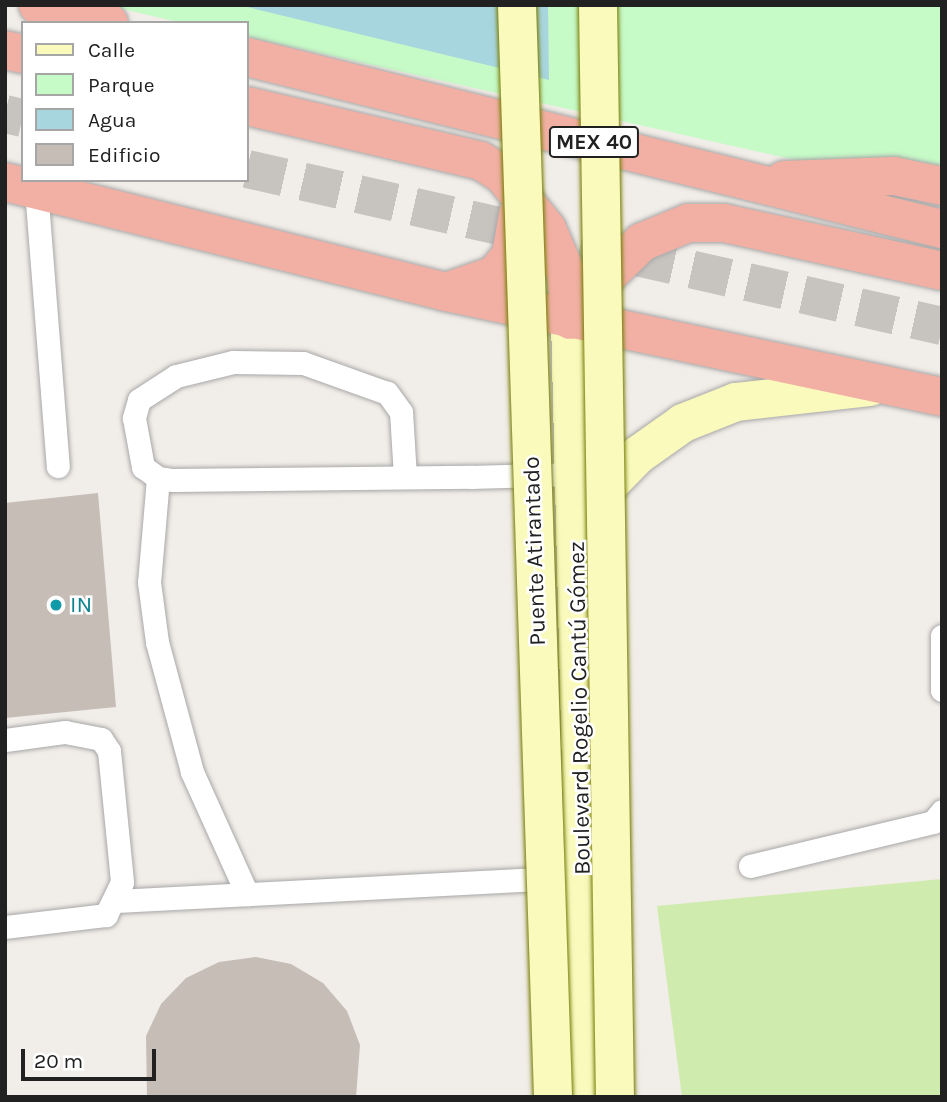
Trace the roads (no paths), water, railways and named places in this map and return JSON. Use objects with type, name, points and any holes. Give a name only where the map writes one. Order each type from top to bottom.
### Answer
[{"type":"highway","points":[[38,5],[101,21]]},
{"type":"highway","name":"MEX 40","points":[[248,57],[942,229]]},
{"type":"highway","points":[[248,106],[481,161],[503,175],[558,250],[570,320]]},
{"type":"highway","points":[[760,183],[837,174],[942,186]]},
{"type":"highway","points":[[446,292],[495,275],[511,255],[518,207],[503,175]]},
{"type":"highway","points":[[14,184],[446,292],[942,397]]},
{"type":"highway","points":[[570,320],[600,276],[624,255],[688,223],[724,223],[942,271]]},
{"type":"main road","name":"Puente Atirantado","points":[[517,5],[553,1097]]},
{"type":"main road","points":[[598,5],[615,1097]]},
{"type":"main road","name":"Boulevard Rogelio Cantú Gómez","points":[[570,320],[589,1097]]},
{"type":"main road","points":[[575,519],[638,455],[683,423],[736,402],[881,386]]},
{"type":"lane","points":[[14,184],[58,466]]},
{"type":"lane","points":[[405,477],[401,412],[387,393],[303,363],[233,362],[176,376],[139,400],[134,418],[143,467],[158,478],[405,477],[574,474]]},
{"type":"lane","points":[[158,478],[149,582],[157,642],[192,772],[247,894]]},
{"type":"lane","points":[[942,636],[942,690]]},
{"type":"lane","points":[[5,740],[65,732],[101,739],[110,764],[122,881],[118,901]]},
{"type":"lane","points":[[750,866],[933,822],[942,811]]},
{"type":"lane","points":[[5,927],[94,918],[118,901],[584,877]]},
{"type":"water","points":[[239,5],[548,5],[549,80]]},
{"type":"tunnel","points":[[5,114],[21,118]]},
{"type":"tunnel","points":[[248,169],[942,326]]},
{"type":"place","name":"IN","points":[[56,605]]}]
